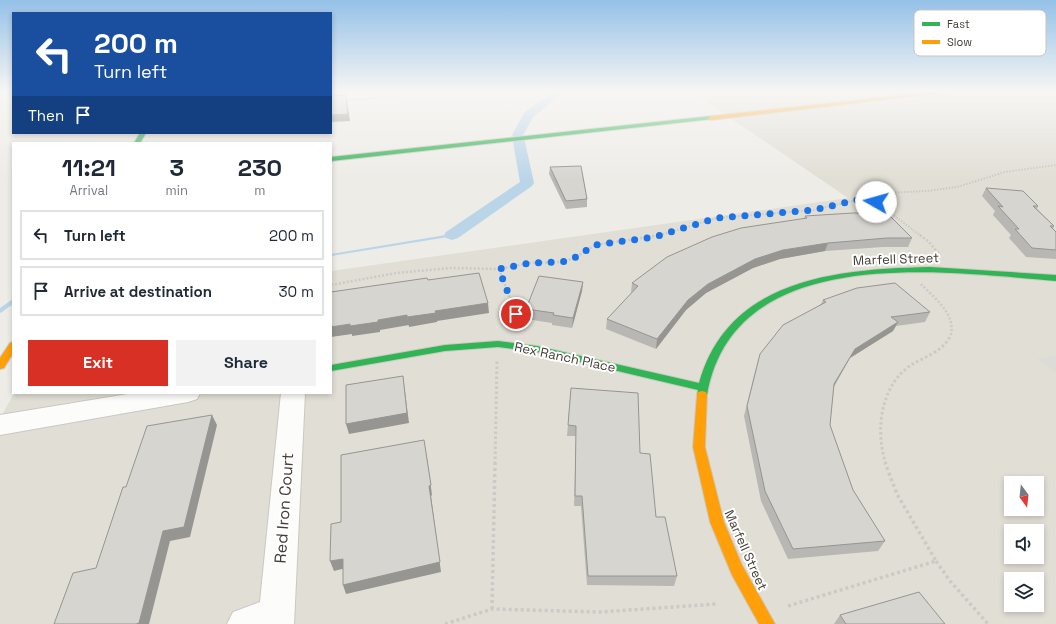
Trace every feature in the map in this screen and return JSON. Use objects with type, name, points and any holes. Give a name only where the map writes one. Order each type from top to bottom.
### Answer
[{"type":"street","points":[[332,159],[680,121]]},
{"type":"street","name":"Marfell Street","points":[[767,624],[737,570],[717,522],[699,447],[700,412],[703,388],[709,366],[731,330],[754,308],[780,293],[808,282],[842,274],[876,270],[921,269],[1056,278]]},
{"type":"street","name":"Rex Ranch Place","points":[[332,368],[445,348],[498,344],[537,349],[703,388]]},
{"type":"street","points":[[0,366],[12,347]]},
{"type":"street","points":[[0,425],[182,394]]},
{"type":"street","name":"Red Iron Court","points":[[266,622],[293,394]]},
{"type":"path","points":[[876,202],[879,195],[884,193],[927,191],[957,187],[1005,172],[1056,165]]},
{"type":"path","points":[[332,285],[396,273],[451,268],[499,269],[530,263],[562,262],[574,258],[595,245],[654,237],[717,218],[814,210],[865,199],[876,202],[928,241],[943,258]]},
{"type":"path","points":[[499,269],[516,314],[511,330]]},
{"type":"path","points":[[917,280],[945,310],[951,323],[951,335],[944,345],[905,371],[894,386],[885,402],[881,420],[880,438],[886,467],[899,499],[936,561],[950,581],[988,624]]},
{"type":"path","points":[[492,609],[497,362]]},
{"type":"path","points":[[782,608],[936,561]]},
{"type":"path","points":[[445,624],[492,609],[600,612],[718,604]]},
{"type":"shaded area","points":[[735,121],[1056,121],[1056,624],[0,624],[0,419],[13,394],[332,394],[332,271],[848,198]]},
{"type":"shaded area","points":[[1056,355],[1056,373],[1037,359]]},
{"type":"building","points":[[581,166],[587,199],[566,201],[550,167]]},
{"type":"building","points":[[986,188],[1023,191],[1038,206],[1033,206],[1054,226],[1050,226],[1056,232],[1056,250],[1032,248],[1015,229],[1019,229],[998,206],[1003,207]]},
{"type":"building","points":[[853,213],[887,213],[912,238],[887,238],[828,243],[783,250],[755,259],[708,284],[688,300],[657,339],[607,319],[638,286],[632,283],[667,257],[712,237],[741,228],[807,218],[805,216]]},
{"type":"building","points":[[479,273],[488,303],[435,311],[436,313],[407,317],[407,315],[378,320],[378,322],[332,327],[332,292],[427,278],[428,280]]},
{"type":"building","points":[[539,276],[583,282],[573,318],[553,315],[554,313],[526,309]]},
{"type":"building","points":[[895,283],[930,312],[891,317],[898,322],[855,349],[834,384],[830,425],[853,490],[885,541],[793,549],[765,491],[747,406],[760,354],[783,325],[826,302],[823,300],[857,288]]},
{"type":"building","points":[[403,376],[407,413],[346,424],[346,385]]},
{"type":"building","points":[[571,388],[638,393],[640,453],[650,454],[656,517],[665,517],[677,576],[588,576],[582,496],[575,496],[576,426],[568,425]]},
{"type":"building","points":[[212,415],[184,527],[163,531],[139,623],[54,624],[73,573],[96,568],[123,487],[126,487],[147,426]]},
{"type":"building","points":[[424,440],[440,562],[343,585],[343,559],[330,561],[331,524],[341,522],[341,455]]},
{"type":"building","points":[[919,592],[945,624],[846,624],[840,615]]},
{"type":"waterway","points":[[518,135],[525,121]]},
{"type":"waterway","points":[[452,235],[527,183],[519,142]]},
{"type":"waterway","points":[[332,255],[452,235]]},
{"type":"waterway","points":[[0,311],[12,302]]},
{"type":"traffic: fast","points":[[332,159],[682,121]]},
{"type":"traffic: fast","points":[[138,142],[142,134]]},
{"type":"traffic: fast","points":[[702,395],[709,368],[731,329],[761,303],[798,286],[840,275],[884,270],[975,272],[1056,278]]},
{"type":"traffic: fast","points":[[332,368],[445,348],[498,344],[537,349],[703,388]]},
{"type":"traffic: slow","points":[[0,366],[12,347]]},
{"type":"traffic: slow","points":[[702,395],[699,447],[717,522],[737,570],[767,624]]},
{"type":"route","points":[[516,314],[499,269],[530,263],[562,262],[582,254],[595,245],[654,237],[717,218],[736,215],[814,210],[865,199],[876,202]]}]
